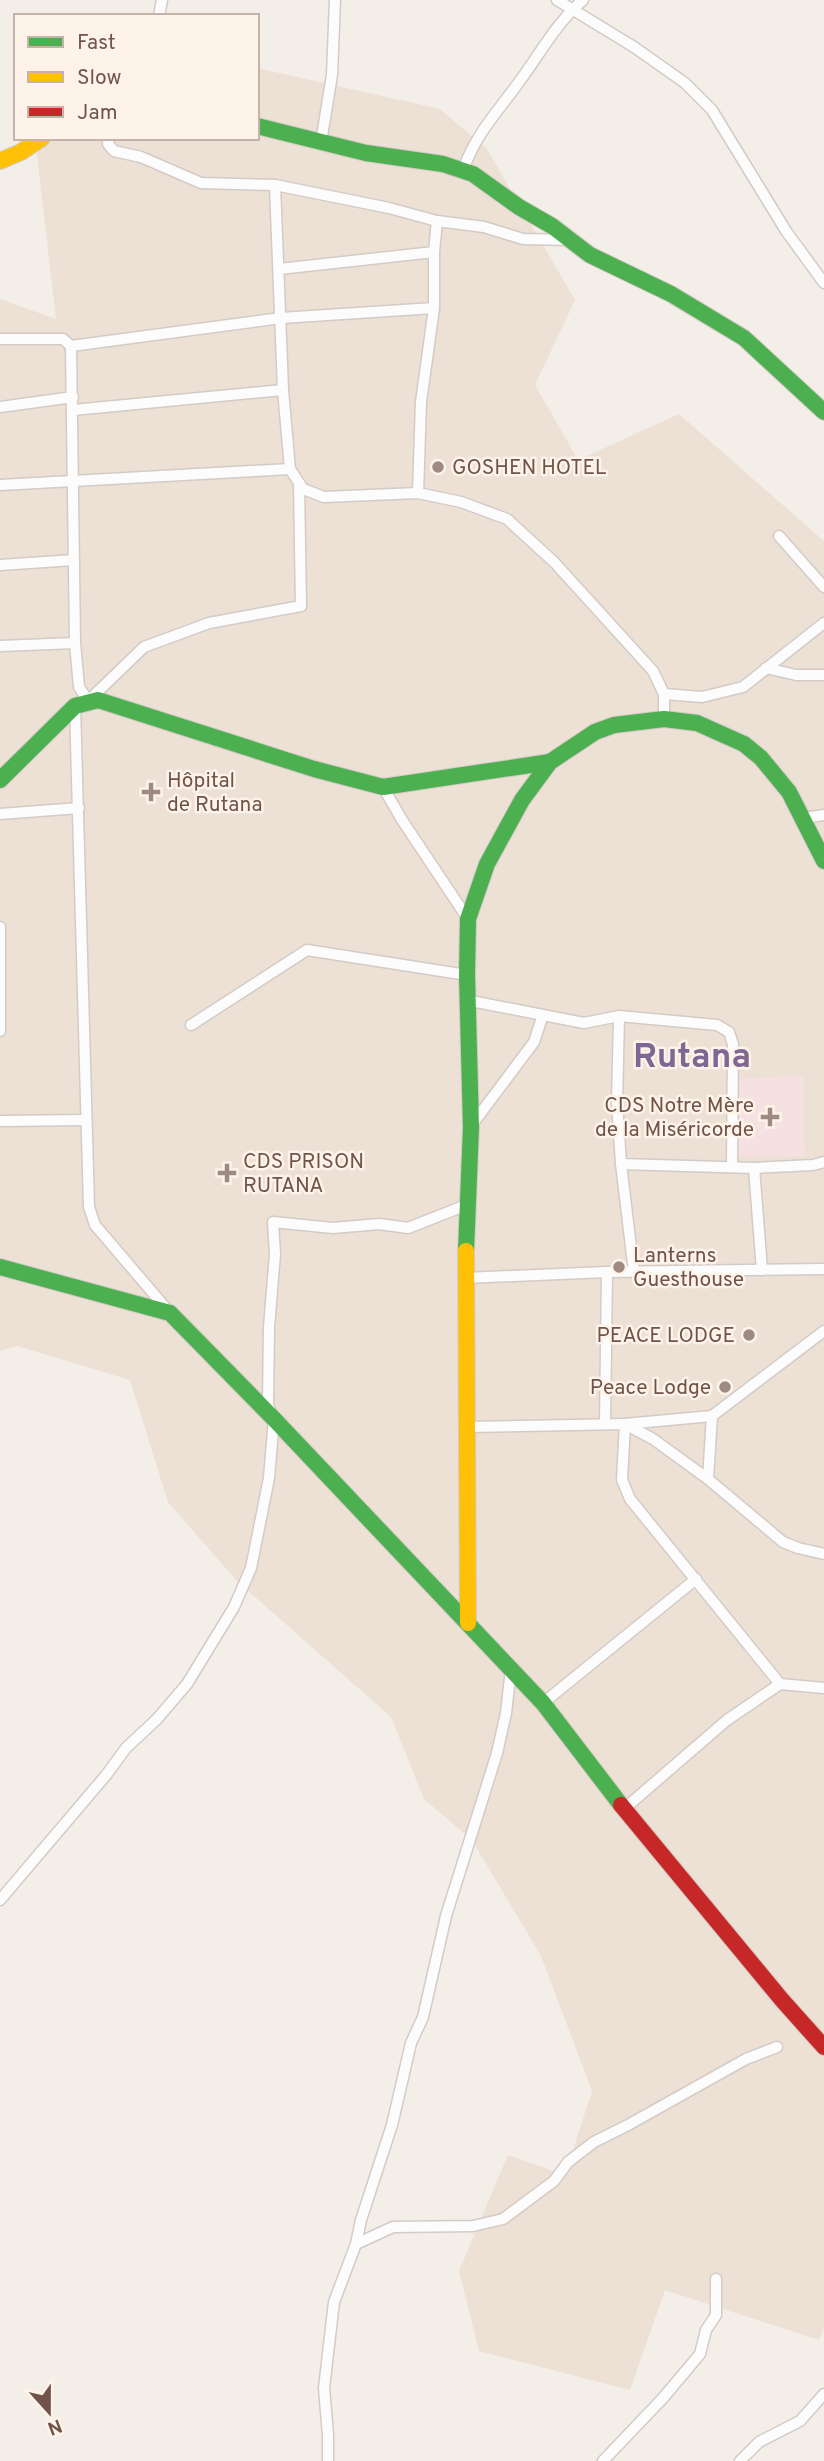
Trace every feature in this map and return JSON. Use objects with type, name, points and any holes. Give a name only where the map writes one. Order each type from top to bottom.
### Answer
[{"type":"street","points":[[321,142],[332,75],[335,0]]},
{"type":"street","points":[[557,0],[634,47],[685,83],[712,110],[786,232],[824,283]]},
{"type":"street","points":[[463,170],[472,146],[484,127],[519,83],[550,36],[583,0]]},
{"type":"street","points":[[259,126],[366,153],[443,164],[463,170],[590,255],[671,295],[744,338],[824,412]]},
{"type":"street","points":[[0,161],[39,140]]},
{"type":"street","points":[[109,140],[108,144],[114,151],[141,157],[201,183],[275,185],[389,208],[437,221],[484,227],[523,239],[571,240]]},
{"type":"street","points":[[275,185],[290,469],[303,489],[324,497],[418,493],[461,502],[507,519],[554,562],[653,671],[664,694],[664,719]]},
{"type":"street","points":[[418,493],[421,402],[434,308],[437,221]]},
{"type":"street","points":[[279,269],[434,252]]},
{"type":"street","points":[[71,346],[281,318],[434,308]]},
{"type":"street","points":[[0,339],[63,339],[71,346],[75,643],[82,703],[79,808],[86,1120],[89,1207],[95,1224],[170,1313],[543,1703],[624,1809],[824,2047]]},
{"type":"street","points":[[73,411],[284,390]]},
{"type":"street","points":[[0,407],[73,397]]},
{"type":"street","points":[[0,485],[290,469]]},
{"type":"street","points":[[0,780],[144,647],[209,622],[301,606],[299,482]]},
{"type":"street","points":[[779,536],[824,587]]},
{"type":"street","points":[[0,565],[74,560]]},
{"type":"street","points":[[664,694],[702,697],[743,687],[824,623]]},
{"type":"street","points":[[0,646],[75,643]]},
{"type":"street","points":[[766,668],[796,676],[824,675]]},
{"type":"street","points":[[82,703],[98,700],[314,769],[383,787],[550,762]]},
{"type":"street","points":[[468,1623],[468,1427],[464,1278],[471,1127],[466,1000],[468,919],[487,864],[522,800],[550,762],[595,732],[614,726],[664,719],[697,723],[744,744],[775,773],[804,818],[824,861]]},
{"type":"street","points":[[383,787],[468,919]]},
{"type":"street","points":[[0,814],[79,808]]},
{"type":"street","points":[[804,818],[824,815]]},
{"type":"street","points":[[0,927],[0,1031]]},
{"type":"street","points":[[191,1025],[307,950],[467,975]]},
{"type":"street","points":[[466,1000],[584,1023],[619,1016],[717,1026],[729,1032],[733,1044],[732,1167]]},
{"type":"street","points":[[471,1127],[534,1042],[544,1015]]},
{"type":"street","points":[[619,1016],[617,1103],[621,1164],[634,1272]]},
{"type":"street","points":[[0,1121],[86,1120]]},
{"type":"street","points":[[621,1164],[754,1168],[824,1162]]},
{"type":"street","points":[[754,1168],[762,1270]]},
{"type":"street","points":[[0,1900],[126,1748],[157,1719],[187,1684],[234,1607],[251,1568],[269,1478],[274,1419],[268,1405],[269,1327],[275,1254],[273,1222],[333,1228],[379,1224],[408,1228],[469,1204]]},
{"type":"street","points":[[0,1266],[170,1313]]},
{"type":"street","points":[[464,1278],[607,1272],[824,1269]]},
{"type":"street","points":[[605,1423],[607,1272]]},
{"type":"street","points":[[468,1427],[625,1424],[712,1416],[824,1331]]},
{"type":"street","points":[[708,1479],[712,1416]]},
{"type":"street","points":[[625,1424],[653,1439],[708,1479],[783,1542],[824,1554]]},
{"type":"street","points":[[625,1424],[622,1480],[630,1499],[780,1684]]},
{"type":"street","points":[[543,1703],[696,1578]]},
{"type":"street","points":[[328,2461],[324,2388],[334,2302],[356,2244],[360,2220],[393,2125],[411,2043],[423,2017],[446,1916],[497,1753],[512,1669]]},
{"type":"street","points":[[624,1809],[727,1720],[780,1684],[824,1688]]},
{"type":"street","points":[[356,2244],[393,2227],[473,2225],[503,2219],[554,2180],[568,2162],[594,2142],[746,2059],[777,2047]]},
{"type":"street","points":[[604,2461],[700,2354],[706,2330],[716,2315],[716,2279]]},
{"type":"street","points":[[740,2461],[759,2442],[800,2421],[824,2394]]},
{"type":"shaded area","points":[[259,68],[440,109],[487,149],[575,300],[535,385],[578,460],[679,414],[824,541],[824,2328],[819,2340],[665,2290],[630,2390],[479,2351],[459,2271],[508,2155],[565,2175],[592,2091],[541,1956],[472,1840],[424,1799],[391,1717],[237,1581],[168,1502],[130,1380],[17,1346],[0,1351],[0,299],[56,319],[35,140],[259,140]]},
{"type":"shaded area","name":"CDS Notre Mère de la Miséricorde","points":[[803,1076],[805,1156],[738,1157],[737,1079]]},
{"type":"traffic: fast","points":[[259,126],[366,153],[443,164],[473,174],[519,207],[552,226],[590,255],[671,294],[744,338],[824,412]]},
{"type":"traffic: fast","points":[[0,780],[75,706],[98,700],[314,769],[383,787],[550,762]]},
{"type":"traffic: fast","points":[[466,1251],[471,1127],[468,919],[487,864],[522,800],[550,762],[595,732],[614,725],[664,719],[697,723],[744,744],[761,758],[789,792],[824,861]]},
{"type":"traffic: fast","points":[[0,1267],[170,1313],[543,1703],[621,1805]]},
{"type":"traffic: slow","points":[[0,161],[39,140]]},
{"type":"traffic: slow","points":[[466,1251],[468,1623]]},
{"type":"traffic: jam","points":[[621,1805],[824,2047]]},
{"type":"place","name":"GOSHEN HOTEL","points":[[438,467]]},
{"type":"place","name":"Hôpital de Rutana","points":[[151,792]]},
{"type":"place","name":"CDS Notre Mère de la Miséricorde","points":[[770,1117]]},
{"type":"place","name":"CDS PRISON RUTANA","points":[[227,1173]]},
{"type":"place","name":"Lanterns Guesthouse","points":[[619,1267]]},
{"type":"place","name":"PEACE LODGE","points":[[749,1335]]},
{"type":"place","name":"Peace Lodge","points":[[725,1387]]},
{"type":"district","name":"Rutana","points":[[692,1055]]}]
